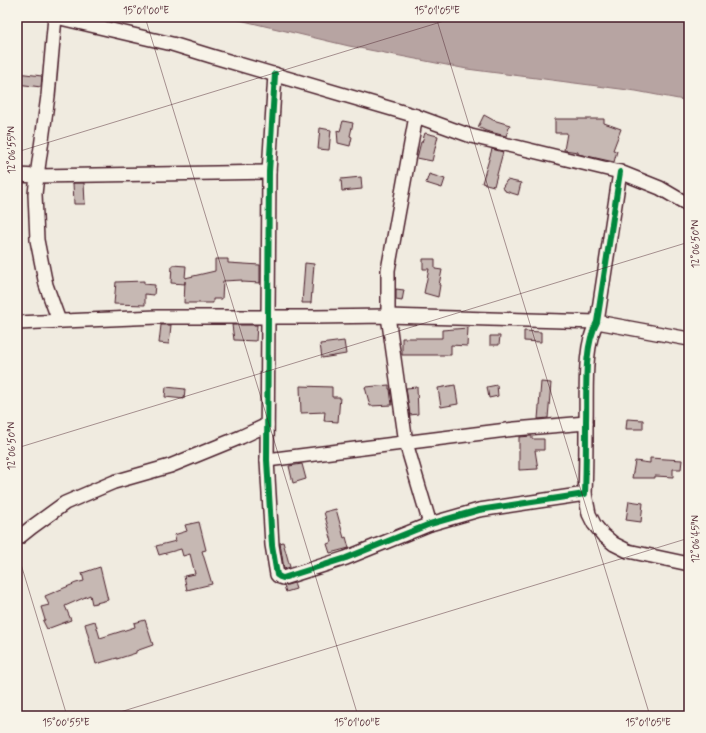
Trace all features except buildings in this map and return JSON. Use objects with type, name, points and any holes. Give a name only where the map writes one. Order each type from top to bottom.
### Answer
[{"type":"street","points":[[59,321],[46,285],[37,240],[35,194],[36,176],[48,96],[56,17],[172,44],[416,116],[471,136],[620,172],[660,188],[689,205]]},
{"type":"street","points":[[275,74],[269,172],[267,460],[272,546],[277,575],[283,578],[346,558],[430,524],[479,510],[585,494]]},
{"type":"street","points":[[416,116],[388,270],[388,316],[406,443],[430,524]]},
{"type":"street","points":[[17,175],[36,176],[269,172]]},
{"type":"street","points":[[620,172],[597,322],[590,340],[587,368],[585,494],[588,514],[603,535],[614,544],[628,551],[689,564]]},
{"type":"street","points":[[17,323],[157,317],[267,318],[388,316],[597,322],[689,338]]},
{"type":"street","points":[[267,460],[515,429],[586,423]]},
{"type":"street","points":[[17,539],[32,526],[66,503],[114,482],[170,466],[267,425]]},
{"type":"shaded area","points":[[227,17],[689,17],[689,101],[636,91],[467,69],[349,46]]},
{"type":"cycle path","points":[[275,74],[269,172],[267,460],[272,545],[277,575],[283,578],[346,558],[430,524],[479,510],[585,494],[586,384],[588,357],[593,332],[597,322],[620,172]]}]
